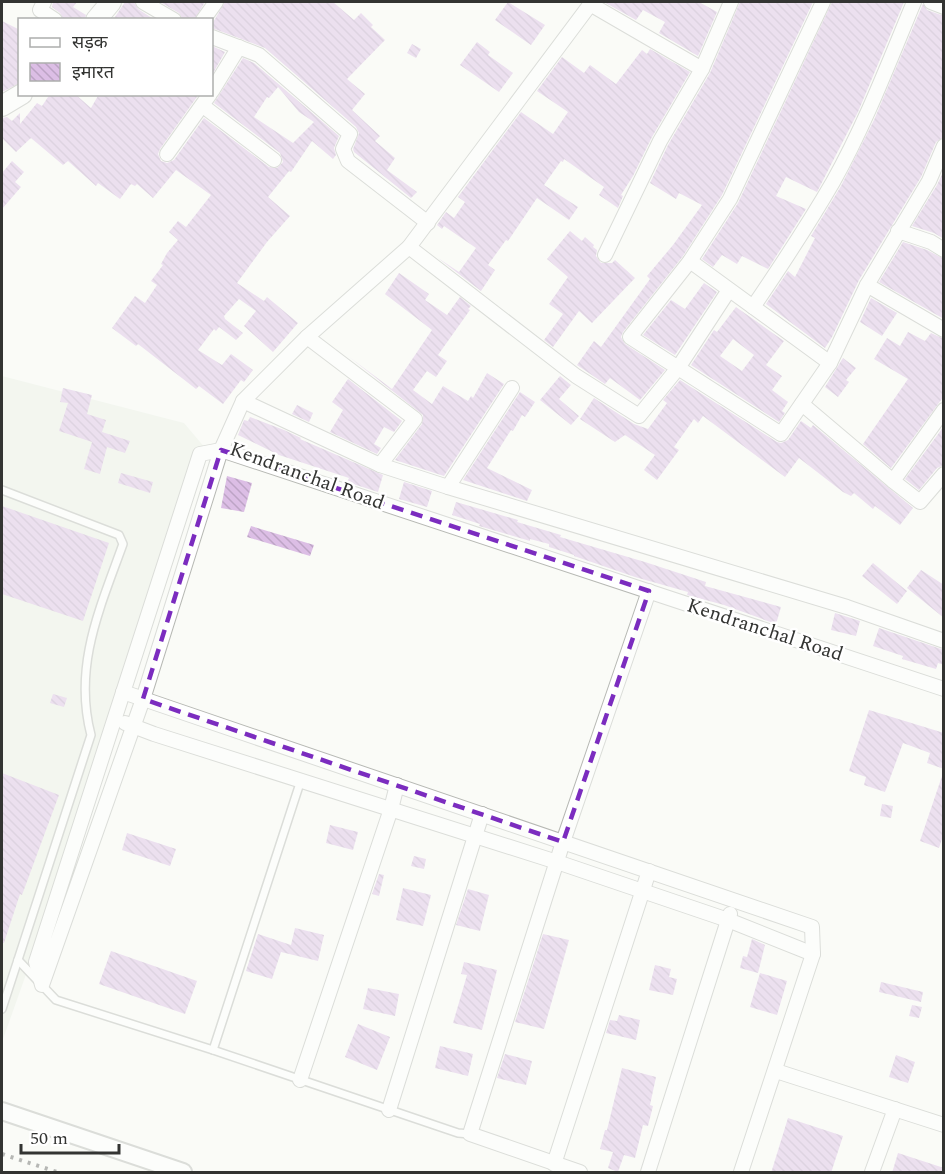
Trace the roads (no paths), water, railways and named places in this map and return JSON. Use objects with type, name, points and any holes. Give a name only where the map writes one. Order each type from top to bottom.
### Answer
[{"type":"main road","points":[[98,18],[111,2]]},
{"type":"main road","points":[[2,106],[19,96]]},
{"type":"street","points":[[44,2],[39,10],[52,18]]},
{"type":"street","points":[[143,2],[171,18]]},
{"type":"street","points":[[204,18],[216,2]]},
{"type":"street","points":[[605,255],[660,141],[702,69],[731,2]]},
{"type":"street","points":[[823,2],[730,199],[690,261],[630,337],[781,434],[830,363],[867,285],[928,181],[944,146]]},
{"type":"street","points":[[753,307],[834,181],[914,2]]},
{"type":"street","points":[[930,2],[944,7]]},
{"type":"street","points":[[591,3],[702,69]]},
{"type":"street","name":"Kendranchal Road","points":[[591,3],[409,247],[307,337],[243,401],[221,450],[944,689]]},
{"type":"street","points":[[213,37],[259,55],[350,134],[343,149],[348,161],[428,223]]},
{"type":"street","points":[[213,89],[239,48]]},
{"type":"street","points":[[167,154],[208,97],[274,160]]},
{"type":"street","points":[[898,231],[931,242],[944,250]]},
{"type":"street","points":[[409,247],[576,376],[639,416],[678,368],[729,290]]},
{"type":"street","points":[[690,261],[830,363]]},
{"type":"street","points":[[867,285],[944,330]]},
{"type":"street","points":[[307,337],[415,419],[380,465]]},
{"type":"street","points":[[448,487],[512,388]]},
{"type":"street","points":[[243,401],[380,465],[847,607],[944,641]]},
{"type":"street","points":[[802,404],[921,502],[944,474]]},
{"type":"street","points":[[893,481],[944,410]]},
{"type":"street","points":[[221,450],[143,699],[42,986],[36,962],[200,454],[221,450]]},
{"type":"street","points":[[580,1173],[470,1134],[563,842],[649,591]]},
{"type":"street","points":[[123,692],[812,927],[813,954],[741,1173]]},
{"type":"street","points":[[114,719],[644,891],[728,920],[813,954]]},
{"type":"street","points":[[301,780],[310,756]]},
{"type":"street","points":[[300,1080],[397,785]]},
{"type":"street","points":[[389,1110],[482,814]]},
{"type":"street","points":[[554,1164],[649,871]]},
{"type":"street","points":[[648,1173],[734,900]]},
{"type":"street","points":[[776,1071],[944,1125]]},
{"type":"street","points":[[872,1173],[895,1109]]},
{"type":"street","points":[[2,1112],[183,1173]]},
{"type":"lane","points":[[2,490],[119,535],[123,544],[90,638],[84,676],[85,714],[91,735],[2,1010]]},
{"type":"lane","points":[[213,1050],[301,780]]},
{"type":"lane","points":[[18,960],[56,1000],[213,1050],[458,1133],[470,1134]]},
{"type":"railway","points":[[2,1154],[57,1172]]}]
